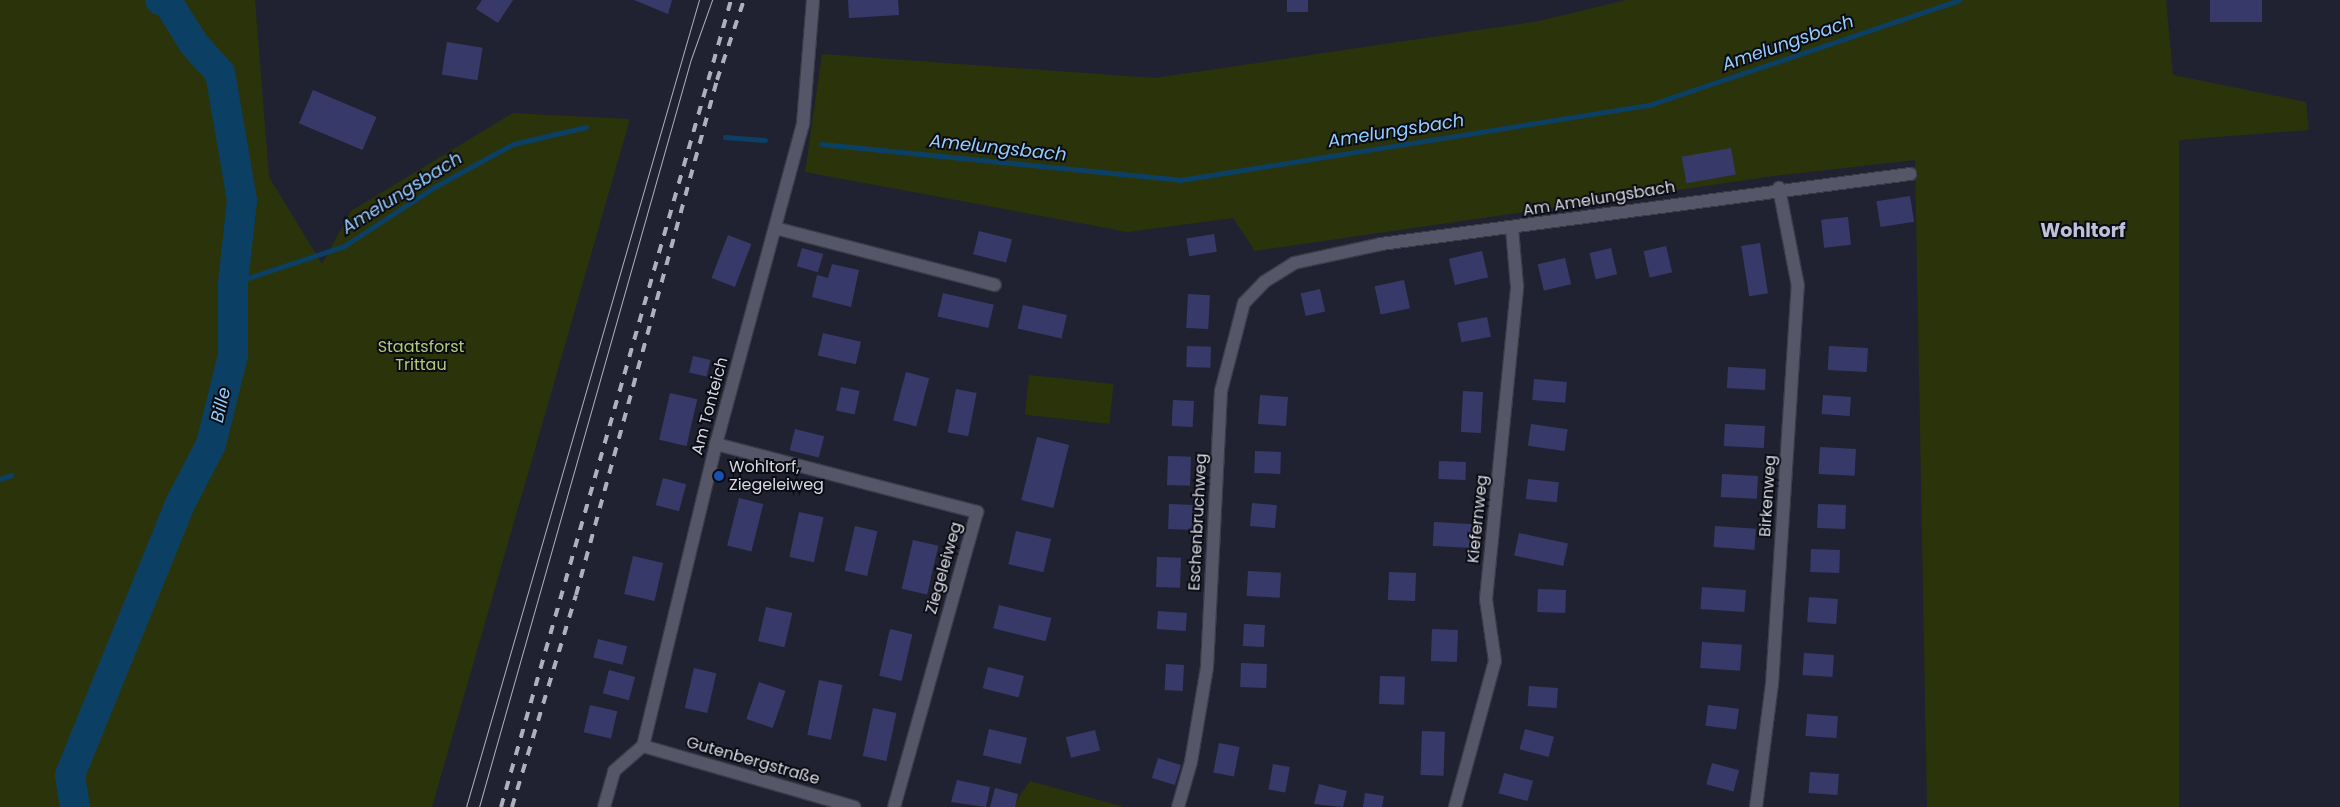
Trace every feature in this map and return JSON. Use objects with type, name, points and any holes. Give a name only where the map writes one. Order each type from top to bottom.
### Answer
[{"type":"street","name":"Am Tonteich","points":[[643,746],[716,444],[803,124],[813,0]]},
{"type":"street","name":"Am Amelungsbach","points":[[1294,263],[1381,244],[1512,229],[1779,188],[1910,174]]},
{"type":"street","name":"Birkenweg","points":[[1756,807],[1772,684],[1798,286],[1779,188]]},
{"type":"street","points":[[774,228],[995,285]]},
{"type":"street","name":"Kiefernweg","points":[[1455,807],[1495,661],[1486,599],[1517,286],[1512,229]]},
{"type":"street","name":"Eschenbruchweg","points":[[1178,807],[1191,762],[1207,667],[1221,391],[1244,303],[1264,282],[1294,263]]},
{"type":"street","name":"Ziegeleiweg","points":[[716,444],[977,512],[894,807]]},
{"type":"street","points":[[604,807],[614,771],[643,746]]},
{"type":"street","name":"Gutenbergstraße","points":[[643,746],[854,807]]},
{"type":"green space","name":"Staatsforst Trittau","points":[[0,0],[255,0],[269,177],[322,264],[351,211],[513,113],[630,119],[432,807],[0,807]]},
{"type":"green space","points":[[1626,0],[2166,0],[2173,75],[2306,102],[2309,130],[2179,140],[2179,807],[1927,807],[1915,160],[1774,176],[1255,251],[1233,218],[1128,232],[805,172],[822,54],[1155,78],[1539,21]]},
{"type":"green space","points":[[1029,375],[1114,384],[1109,424],[1025,415]]},
{"type":"green space","points":[[1030,781],[1124,807],[1012,807]]},
{"type":"building","points":[[482,0],[513,0],[498,23],[476,9]]},
{"type":"building","points":[[634,0],[672,0],[668,14]]},
{"type":"building","points":[[848,0],[898,0],[899,15],[849,18]]},
{"type":"building","points":[[1287,0],[1308,0],[1308,12],[1287,12]]},
{"type":"building","points":[[2210,0],[2262,0],[2262,22],[2210,22]]},
{"type":"building","points":[[447,42],[483,48],[477,80],[442,75]]},
{"type":"building","points":[[313,90],[377,117],[362,150],[299,123]]},
{"type":"building","points":[[1731,148],[1736,175],[1686,183],[1682,157]]},
{"type":"building","points":[[1910,196],[1914,222],[1880,227],[1876,201]]},
{"type":"building","points":[[1848,217],[1851,245],[1824,248],[1821,220]]},
{"type":"building","points":[[979,231],[1012,239],[1006,263],[973,254]]},
{"type":"building","points":[[1214,234],[1217,252],[1189,256],[1186,238]]},
{"type":"building","points":[[728,235],[751,244],[735,287],[712,278]]},
{"type":"building","points":[[1760,243],[1768,293],[1749,296],[1741,246]]},
{"type":"building","points":[[1666,246],[1672,272],[1650,277],[1644,251]]},
{"type":"building","points":[[802,248],[823,254],[818,272],[797,266]]},
{"type":"building","points":[[1611,248],[1617,274],[1596,279],[1590,253]]},
{"type":"building","points":[[1482,251],[1488,277],[1455,285],[1449,259]]},
{"type":"building","points":[[1565,258],[1571,284],[1544,291],[1538,264]]},
{"type":"building","points":[[832,264],[859,270],[851,307],[812,297],[817,275],[828,278]]},
{"type":"building","points":[[1404,280],[1410,308],[1381,315],[1375,286]]},
{"type":"building","points":[[1320,289],[1325,311],[1306,316],[1301,293]]},
{"type":"building","points":[[943,293],[994,305],[988,328],[938,316]]},
{"type":"building","points":[[1188,294],[1210,295],[1208,329],[1186,328]]},
{"type":"building","points":[[1023,305],[1067,315],[1061,339],[1018,328]]},
{"type":"building","points":[[1487,317],[1491,337],[1461,342],[1458,323]]},
{"type":"building","points":[[823,333],[861,342],[856,364],[818,355]]},
{"type":"building","points":[[1187,346],[1211,347],[1210,368],[1186,367]]},
{"type":"building","points":[[1829,346],[1868,348],[1867,372],[1828,370]]},
{"type":"building","points":[[693,356],[711,360],[707,377],[689,373]]},
{"type":"building","points":[[1728,367],[1766,369],[1765,390],[1727,388]]},
{"type":"building","points":[[906,372],[929,378],[916,427],[893,420]]},
{"type":"building","points":[[1534,379],[1567,382],[1565,403],[1532,400]]},
{"type":"building","points":[[841,387],[860,391],[855,414],[836,410]]},
{"type":"building","points":[[956,389],[977,393],[968,436],[948,432]]},
{"type":"building","points":[[1463,391],[1483,392],[1481,433],[1461,432]]},
{"type":"building","points":[[670,393],[697,399],[686,446],[659,440]]},
{"type":"building","points":[[1260,395],[1288,397],[1286,426],[1258,424]]},
{"type":"building","points":[[1823,395],[1851,397],[1850,416],[1822,414]]},
{"type":"building","points":[[1173,400],[1194,401],[1193,427],[1172,426]]},
{"type":"building","points":[[1531,424],[1568,429],[1565,451],[1528,446]]},
{"type":"building","points":[[1725,424],[1765,426],[1764,448],[1724,446]]},
{"type":"building","points":[[795,429],[824,436],[819,458],[790,450]]},
{"type":"building","points":[[1037,437],[1069,445],[1053,508],[1021,500]]},
{"type":"building","points":[[1820,447],[1856,449],[1855,476],[1819,474]]},
{"type":"building","points":[[1255,451],[1281,452],[1280,474],[1254,473]]},
{"type":"building","points":[[1168,456],[1191,457],[1190,486],[1167,485]]},
{"type":"building","points":[[1439,461],[1466,462],[1465,480],[1438,479]]},
{"type":"building","points":[[1722,474],[1758,476],[1757,499],[1721,497]]},
{"type":"building","points":[[663,478],[686,484],[679,511],[656,505]]},
{"type":"building","points":[[1528,479],[1559,482],[1557,502],[1526,499]]},
{"type":"building","points":[[739,498],[763,504],[751,552],[727,546]]},
{"type":"building","points":[[1252,503],[1277,505],[1275,528],[1250,526]]},
{"type":"building","points":[[1169,504],[1195,505],[1194,530],[1168,529]]},
{"type":"building","points":[[1818,504],[1846,505],[1845,529],[1817,528]]},
{"type":"building","points":[[799,512],[823,517],[814,562],[789,557]]},
{"type":"building","points":[[1434,522],[1475,524],[1474,548],[1433,546]]},
{"type":"building","points":[[855,526],[877,531],[867,576],[845,571]]},
{"type":"building","points":[[1715,526],[1756,529],[1754,550],[1714,547]]},
{"type":"building","points":[[1016,531],[1051,539],[1043,572],[1008,564]]},
{"type":"building","points":[[1519,533],[1568,543],[1563,566],[1514,555]]},
{"type":"building","points":[[913,540],[938,546],[927,595],[902,589]]},
{"type":"building","points":[[1811,549],[1840,550],[1839,573],[1810,572]]},
{"type":"building","points":[[633,556],[663,563],[654,601],[624,594]]},
{"type":"building","points":[[1157,557],[1181,558],[1180,588],[1156,587]]},
{"type":"building","points":[[1248,571],[1281,573],[1280,598],[1247,596]]},
{"type":"building","points":[[1389,572],[1416,573],[1415,601],[1388,600]]},
{"type":"building","points":[[1702,587],[1746,590],[1744,612],[1700,609]]},
{"type":"building","points":[[1538,589],[1566,590],[1565,613],[1537,612]]},
{"type":"building","points":[[1809,597],[1838,599],[1836,624],[1807,622]]},
{"type":"building","points":[[999,605],[1051,618],[1046,641],[993,628]]},
{"type":"building","points":[[766,607],[792,613],[784,647],[758,641]]},
{"type":"building","points":[[1158,611],[1187,613],[1186,631],[1157,629]]},
{"type":"building","points":[[1244,624],[1265,625],[1264,647],[1243,646]]},
{"type":"building","points":[[890,629],[912,634],[902,681],[879,676]]},
{"type":"building","points":[[1432,629],[1458,630],[1457,662],[1431,661]]},
{"type":"building","points":[[598,639],[627,646],[623,665],[593,657]]},
{"type":"building","points":[[1702,642],[1742,645],[1740,671],[1700,668]]},
{"type":"building","points":[[1804,653],[1834,655],[1832,677],[1802,675]]},
{"type":"building","points":[[1241,663],[1267,664],[1266,688],[1240,687]]},
{"type":"building","points":[[1166,664],[1184,665],[1183,691],[1165,690]]},
{"type":"building","points":[[988,667],[1024,676],[1019,697],[983,688]]},
{"type":"building","points":[[694,668],[716,673],[707,713],[685,708]]},
{"type":"building","points":[[609,670],[635,677],[629,700],[603,693]]},
{"type":"building","points":[[1380,676],[1405,677],[1404,705],[1379,704]]},
{"type":"building","points":[[819,680],[842,685],[831,740],[807,735]]},
{"type":"building","points":[[759,682],[785,691],[773,728],[746,719]]},
{"type":"building","points":[[1529,686],[1558,688],[1557,708],[1528,706]]},
{"type":"building","points":[[590,705],[617,711],[611,739],[584,732]]},
{"type":"building","points":[[1708,705],[1739,709],[1736,730],[1705,726]]},
{"type":"building","points":[[873,708],[896,713],[886,761],[863,756]]},
{"type":"building","points":[[1807,714],[1838,716],[1836,738],[1805,736]]},
{"type":"building","points":[[989,729],[1027,738],[1021,764],[983,755]]},
{"type":"building","points":[[1525,729],[1554,737],[1549,757],[1520,749]]},
{"type":"building","points":[[1095,730],[1100,750],[1071,758],[1066,737]]},
{"type":"building","points":[[1422,731],[1445,732],[1443,776],[1420,775]]},
{"type":"building","points":[[1219,743],[1240,747],[1234,776],[1213,772]]},
{"type":"building","points":[[1158,758],[1181,765],[1175,785],[1152,778]]},
{"type":"building","points":[[1712,763],[1739,770],[1733,791],[1706,784]]},
{"type":"building","points":[[1273,764],[1290,767],[1285,793],[1268,790]]},
{"type":"building","points":[[1810,772],[1839,774],[1837,795],[1809,793]]},
{"type":"building","points":[[1504,773],[1533,781],[1528,801],[1499,793]]},
{"type":"building","points":[[957,780],[990,787],[986,807],[951,802]]},
{"type":"building","points":[[1319,784],[1347,791],[1343,807],[1314,804]]},
{"type":"building","points":[[995,788],[1018,794],[1015,807],[990,807]]},
{"type":"building","points":[[1365,793],[1384,796],[1382,807],[1363,807]]},
{"type":"waterway","name":"Bille","points":[[75,807],[70,775],[179,506],[211,444],[233,355],[233,283],[242,200],[220,73],[194,44],[167,1],[160,0]]},
{"type":"waterway","name":"Amelungsbach","points":[[821,144],[1180,180],[1652,104],[1959,0]]},
{"type":"waterway","name":"Amelungsbach","points":[[233,283],[344,246],[436,186],[513,144],[586,127]]},
{"type":"waterway","name":"Amelungsbach","points":[[725,137],[765,140]]},
{"type":"waterway","points":[[0,479],[11,475]]},
{"type":"tram line","points":[[466,807],[699,0]]},
{"type":"tram line","points":[[479,807],[691,59],[712,0]]},
{"type":"railway","points":[[501,807],[731,0]]},
{"type":"railway","points":[[512,807],[576,595],[717,80],[744,0]]},
{"type":"place","name":"Wohltorf, Ziegeleiweg","points":[[719,476]]},
{"type":"district","name":"Wohltorf","points":[[2083,231]]}]
